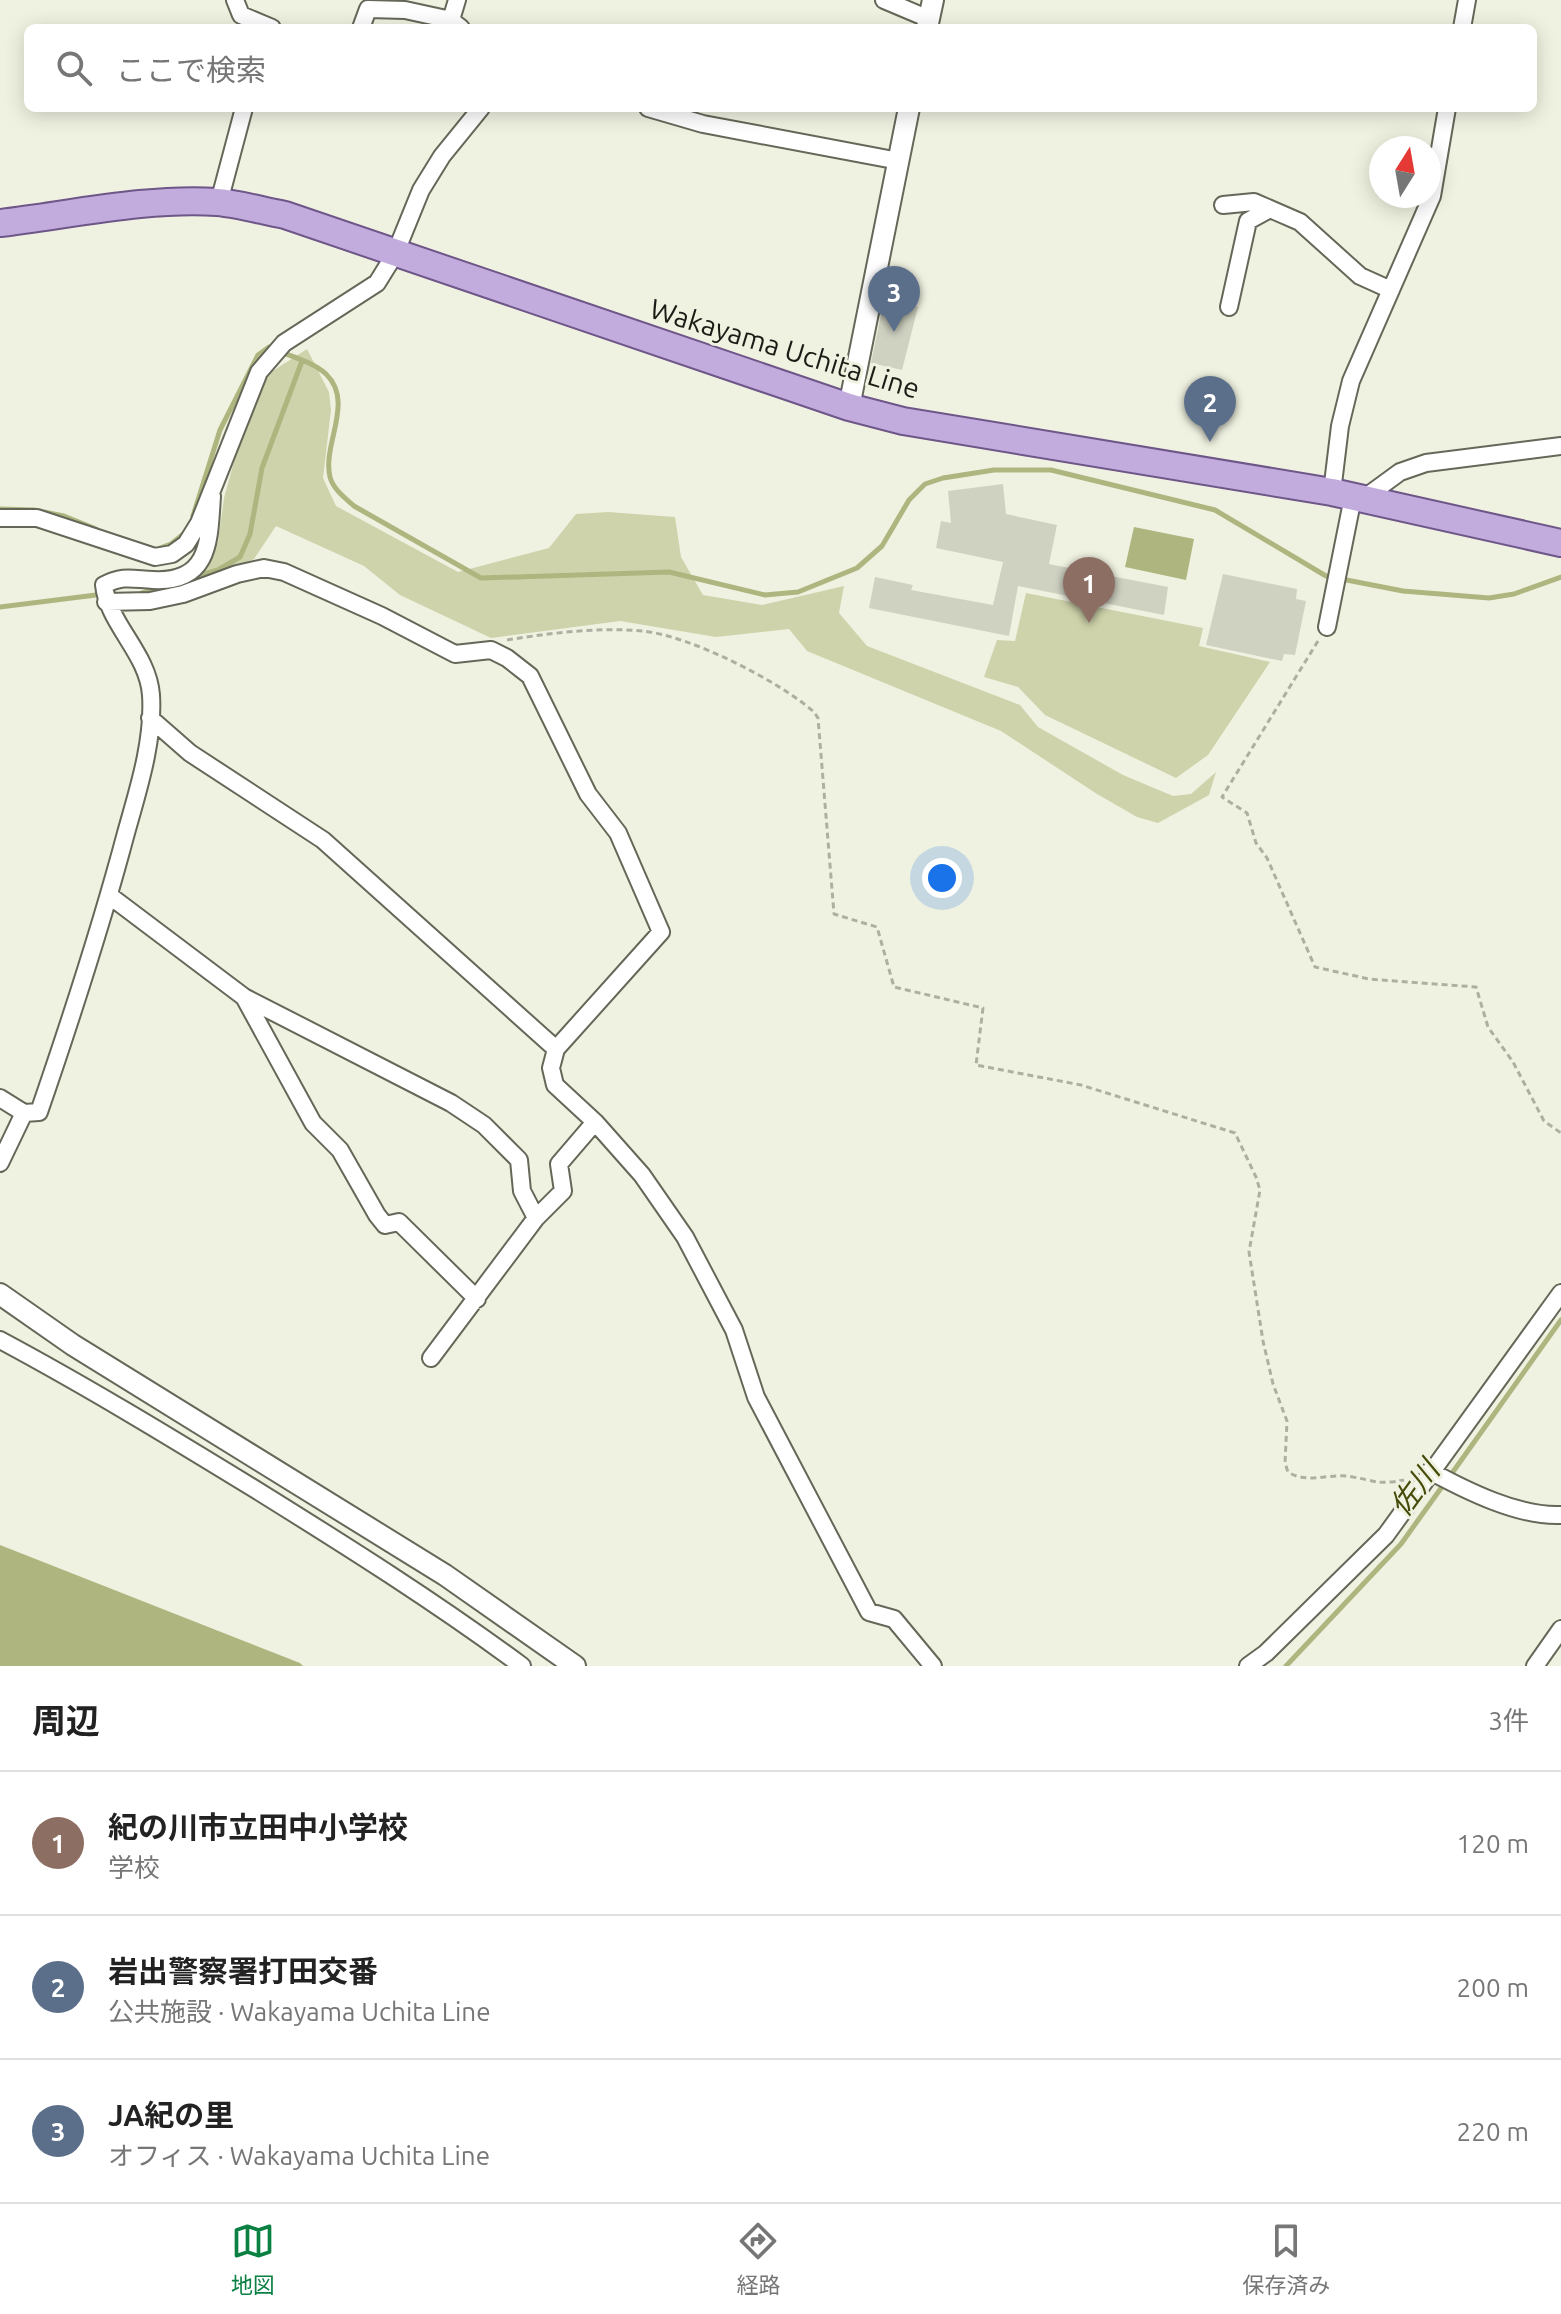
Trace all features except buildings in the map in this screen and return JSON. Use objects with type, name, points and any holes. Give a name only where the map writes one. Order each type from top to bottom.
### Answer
[{"type":"main road","name":"Wakayama Uchita Line","points":[[0,223],[173,202],[219,202],[285,215],[849,407],[903,421],[1349,496],[1561,543]]},
{"type":"street","points":[[235,0],[241,15],[258,24]]},
{"type":"street","points":[[362,24],[368,9],[405,10],[456,24],[457,0]]},
{"type":"street","points":[[884,0],[930,16]]},
{"type":"street","points":[[1463,24],[1467,0]]},
{"type":"street","points":[[219,202],[243,112]]},
{"type":"street","points":[[0,518],[37,518],[155,557],[172,554],[186,544],[212,496],[259,372],[284,343],[377,283],[395,254],[421,190],[442,156],[478,112]]},
{"type":"street","points":[[662,112],[703,124],[899,161]]},
{"type":"street","points":[[849,407],[908,112]]},
{"type":"street","points":[[1327,627],[1349,496],[1340,426],[1351,381],[1432,196],[1446,112]]},
{"type":"street","points":[[1223,205],[1254,202],[1300,222],[1360,276],[1391,290]]},
{"type":"street","points":[[1229,307],[1248,221],[1270,209]]},
{"type":"street","points":[[1349,496],[1426,463],[1561,446]]},
{"type":"street","points":[[0,1098],[24,1113],[39,1112],[110,896],[141,777],[151,694],[144,667],[106,602],[104,585],[120,577],[158,580],[186,575],[198,566],[208,545],[212,496]]},
{"type":"street","points":[[106,602],[150,601],[183,594],[237,574],[264,568],[284,572],[382,616],[455,654],[491,650],[530,676],[588,794],[618,833],[661,932],[556,1049],[551,1068],[555,1085],[595,1122],[642,1175],[685,1237],[734,1330],[756,1397],[869,1612],[894,1619],[933,1666]]},
{"type":"street","points":[[150,718],[190,753],[323,840],[556,1049]]},
{"type":"street","points":[[110,896],[244,997],[441,1097],[484,1125],[519,1160],[522,1191],[536,1218]]},
{"type":"street","points":[[244,997],[313,1123],[340,1150],[377,1215],[385,1225],[399,1222],[477,1299]]},
{"type":"street","points":[[0,1163],[24,1113]]},
{"type":"street","points":[[431,1358],[536,1218],[563,1191],[559,1164],[595,1122]]},
{"type":"street","points":[[1248,1666],[1266,1653],[1386,1535],[1561,1293]]},
{"type":"street","points":[[0,1294],[73,1345],[445,1575],[575,1666]]},
{"type":"street","points":[[0,1340],[99,1394],[324,1532],[460,1620],[522,1666]]},
{"type":"street","points":[[1430,1476],[1541,1516],[1561,1515]]},
{"type":"street","points":[[1535,1666],[1561,1629]]},
{"type":"path","points":[[1327,627],[1222,797],[1247,813],[1256,843],[1267,858],[1315,967],[1369,979],[1476,987],[1488,1027],[1513,1062],[1544,1121],[1561,1133]]},
{"type":"path","points":[[491,650],[497,642],[542,634],[644,631],[685,641],[736,665],[814,712],[818,718],[834,914],[877,927],[894,987],[983,1008],[976,1065],[1081,1085],[1235,1133],[1260,1190],[1249,1252],[1263,1341],[1273,1384],[1287,1421],[1285,1463],[1288,1472],[1305,1478],[1353,1477],[1374,1483],[1430,1476]]},
{"type":"shaded area","points":[[307,349],[329,392],[331,410],[323,478],[336,506],[458,572],[549,548],[576,514],[608,512],[675,517],[681,557],[703,595],[762,605],[844,586],[839,613],[867,646],[1020,705],[1038,727],[1123,775],[1173,796],[1191,794],[1216,772],[1209,795],[1158,823],[1137,817],[1001,731],[807,651],[789,629],[716,637],[620,621],[491,638],[400,595],[364,566],[276,526],[254,559],[196,585],[218,542],[224,498],[241,436],[265,376]]},
{"type":"shaded area","points":[[1134,527],[1194,539],[1186,580],[1125,567]]},
{"type":"shaded area","points":[[1026,593],[1203,628],[1199,646],[1270,662],[1208,755],[1176,778],[1045,715],[1018,687],[984,677],[997,640],[1015,641]]},
{"type":"shaded area","points":[[0,1545],[300,1663],[303,1666],[0,1666]]},
{"type":"waterway","points":[[193,516],[220,430],[258,355],[269,347],[314,365],[334,385],[338,410],[329,464],[330,477],[340,493],[354,506],[481,578],[669,572],[765,595],[798,592],[857,568],[882,546],[909,500],[925,484],[994,470],[1051,470],[1215,510],[1326,576],[1403,591],[1489,598],[1514,594],[1561,577]]},
{"type":"waterway","points":[[192,578],[218,570],[240,557],[250,534],[262,468],[302,361]]},
{"type":"waterway","points":[[0,509],[34,510],[64,516],[96,529]]},
{"type":"waterway","points":[[157,549],[171,544],[186,532]]},
{"type":"waterway","points":[[142,593],[167,586]]},
{"type":"waterway","points":[[0,607],[104,594]]},
{"type":"waterway","name":"佐川","points":[[1450,1476],[1561,1320]]},
{"type":"waterway","name":"佐川","points":[[1286,1666],[1401,1544],[1444,1484]]},
{"type":"place","name":"JA紀の里","points":[[894,332]]},
{"type":"place","name":"岩出警察署打田交番","points":[[1210,442]]},
{"type":"place","name":"紀の川市立田中小学校","points":[[1089,623]]}]
